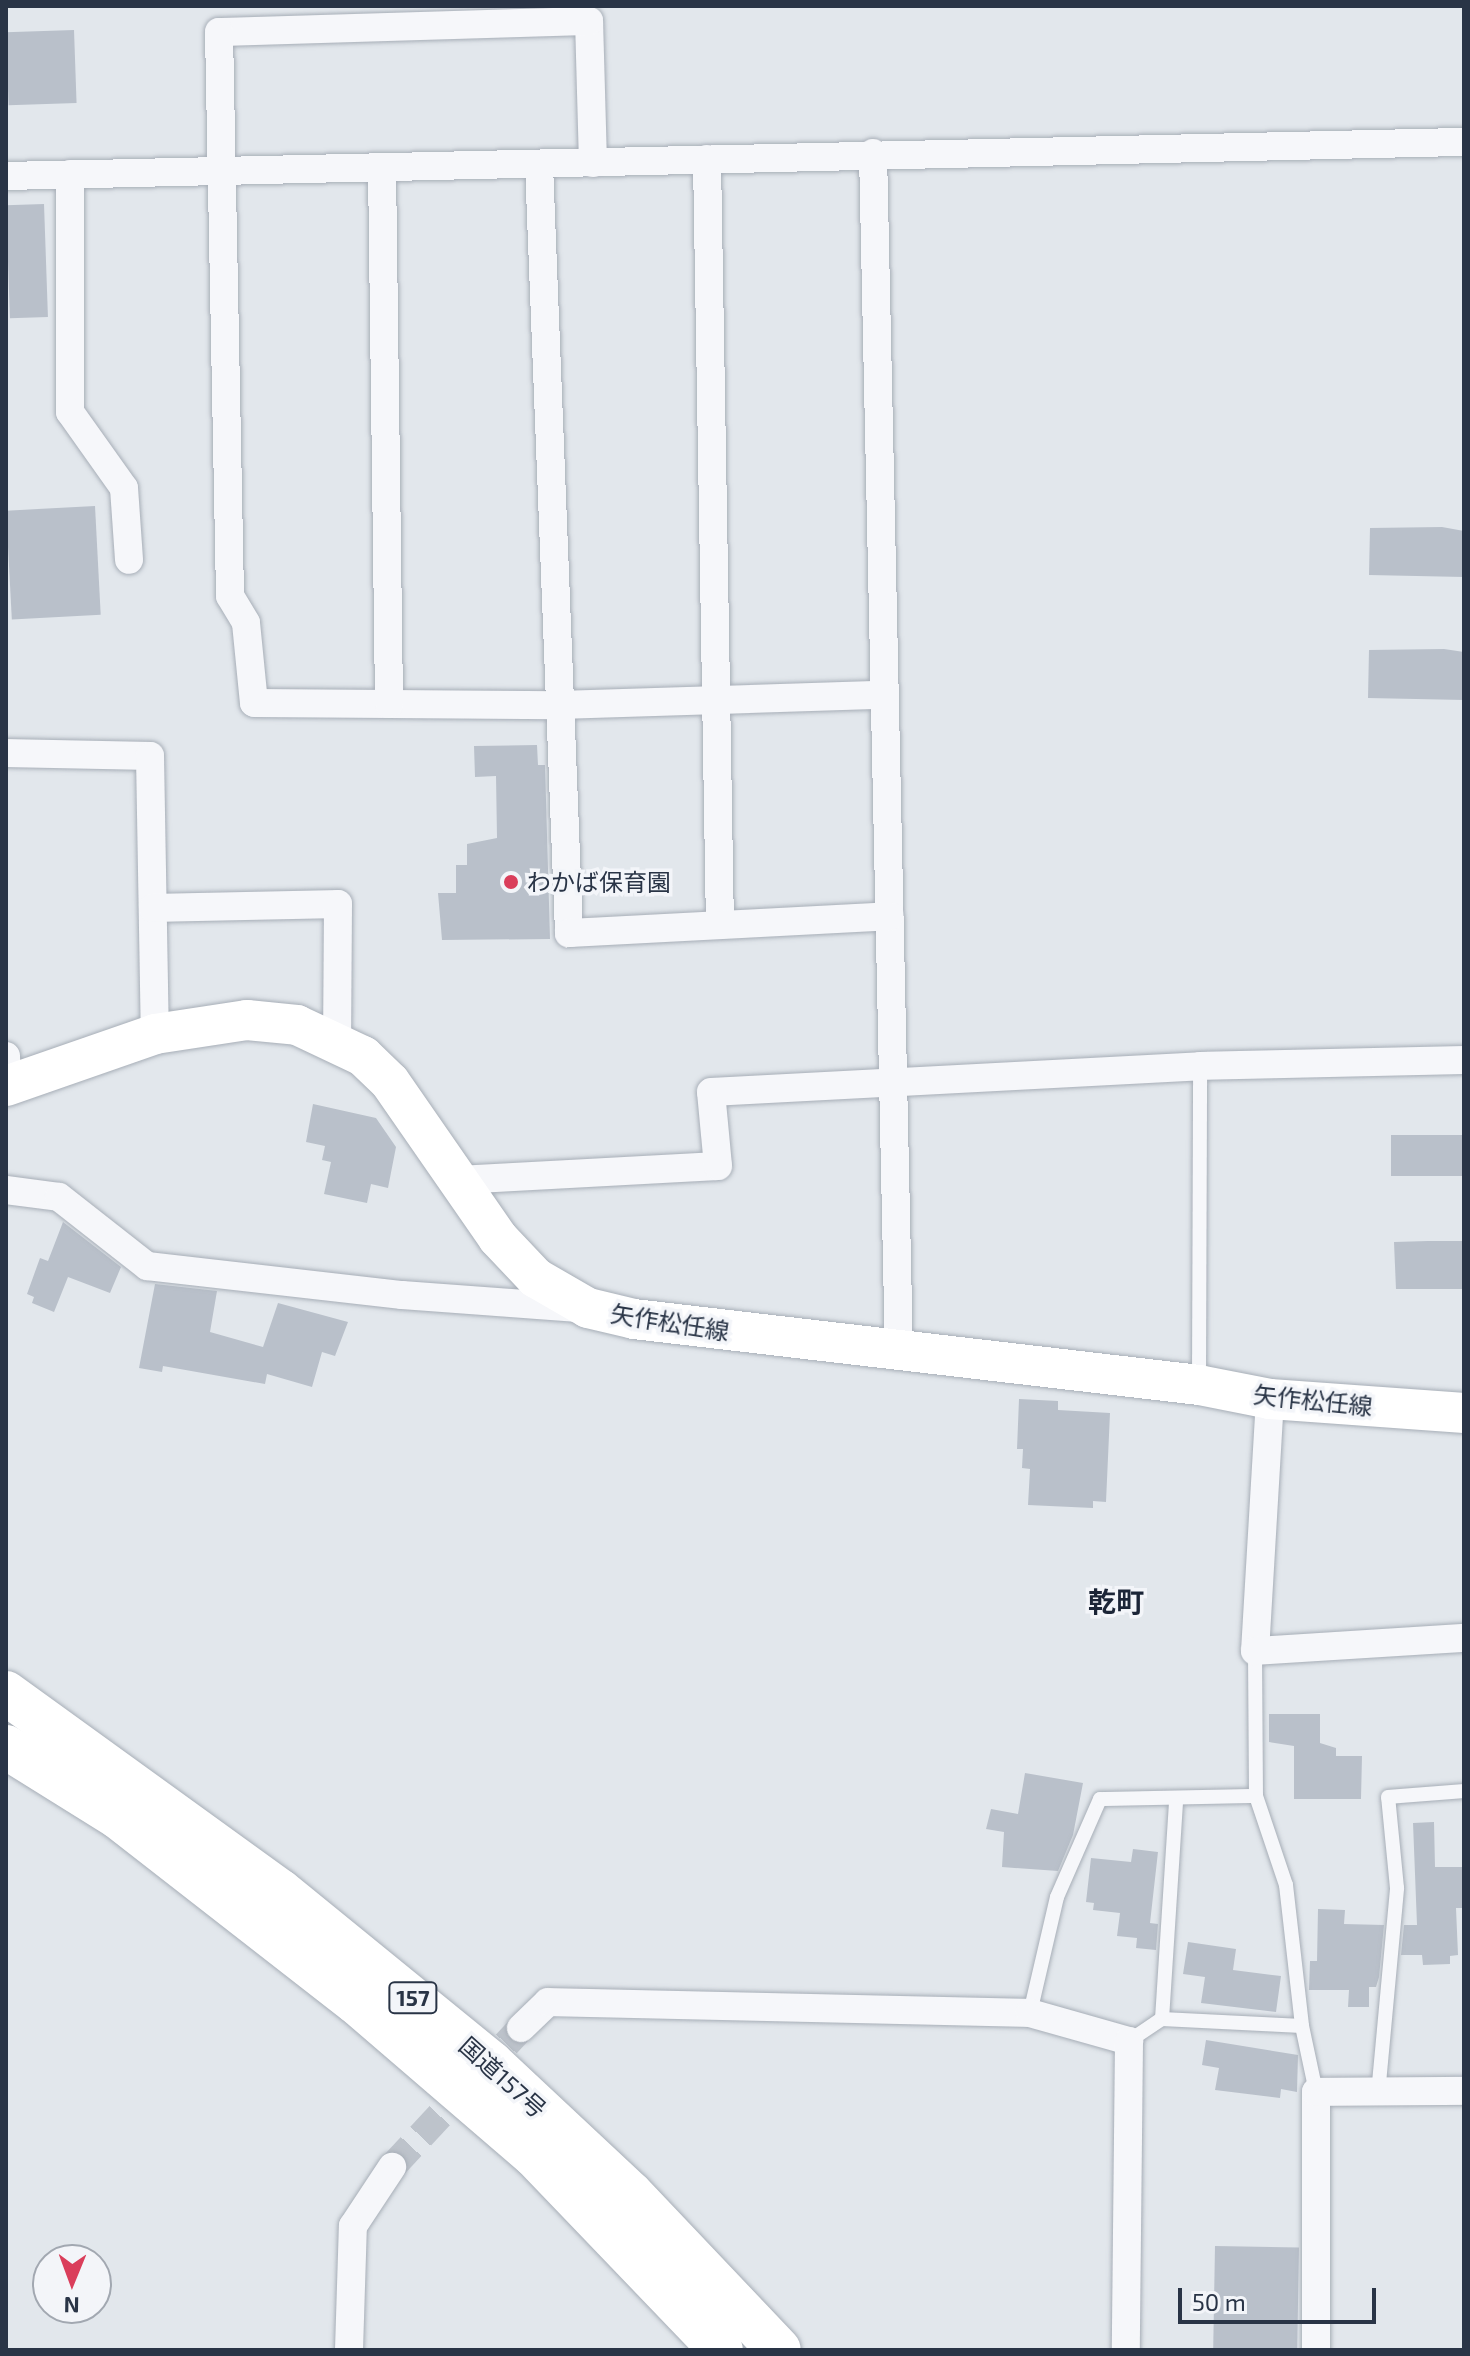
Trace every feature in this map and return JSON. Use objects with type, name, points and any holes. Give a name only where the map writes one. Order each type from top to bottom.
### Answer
[{"type":"highway","name":"国道157号","points":[[6,1693],[280,1891],[491,2063],[630,2193],[779,2350]]},
{"type":"highway","name":"国道157号","points":[[6,1747],[118,1817],[356,2002],[534,2155],[721,2350]]},
{"type":"main road","name":"矢作松任線","points":[[6,1086],[155,1034],[247,1020],[297,1025],[363,1056],[390,1082],[498,1238],[536,1278],[588,1308],[634,1319],[899,1353],[1199,1385],[1270,1399],[1464,1413]]},
{"type":"street","points":[[593,163],[589,21],[219,32],[230,596],[246,623],[254,703],[559,705],[882,695]]},
{"type":"street","points":[[6,176],[224,168],[539,165],[873,153],[1464,142]]},
{"type":"street","points":[[873,153],[882,695],[899,1353]]},
{"type":"street","points":[[707,159],[720,925]]},
{"type":"street","points":[[539,165],[569,933],[890,916]]},
{"type":"street","points":[[382,167],[389,704]]},
{"type":"street","points":[[70,174],[70,412],[124,488],[129,560]]},
{"type":"street","points":[[6,753],[150,756],[155,1034]]},
{"type":"street","points":[[153,908],[338,904],[337,1044]]},
{"type":"street","points":[[6,1056],[6,1086]]},
{"type":"street","points":[[458,1180],[718,1166],[711,1092],[1200,1066],[1464,1060]]},
{"type":"street","points":[[6,1190],[59,1197],[147,1266],[402,1295],[588,1308]]},
{"type":"street","points":[[1270,1399],[1255,1651],[1464,1638]]},
{"type":"street","points":[[521,2028],[548,2002],[1030,2013],[1129,2041],[1126,2350]]},
{"type":"street","points":[[1316,2350],[1316,2092],[1378,2094],[1464,2091]]},
{"type":"street","points":[[349,2350],[353,2226],[392,2167]]},
{"type":"lane","points":[[1199,1385],[1200,1066]]},
{"type":"lane","points":[[1255,1651],[1256,1796],[1286,1885],[1302,2026],[1316,2092]]},
{"type":"lane","points":[[1378,2094],[1397,1888],[1388,1797],[1464,1791]]},
{"type":"lane","points":[[1030,2013],[1057,1897],[1100,1799],[1176,1800],[1256,1796]]},
{"type":"lane","points":[[1162,2019],[1176,1800]]},
{"type":"lane","points":[[1129,2041],[1162,2019],[1302,2026]]},
{"type":"building","points":[[74,30],[77,103],[9,105],[6,32]]},
{"type":"building","points":[[44,204],[48,317],[10,318],[6,205]]},
{"type":"building","points":[[95,506],[101,615],[12,620],[6,511]]},
{"type":"building","points":[[1442,527],[1464,531],[1464,577],[1369,575],[1370,528]]},
{"type":"building","points":[[1444,649],[1464,652],[1464,700],[1368,698],[1369,650]]},
{"type":"building","points":[[537,745],[538,765],[545,765],[550,939],[442,940],[438,893],[456,893],[456,865],[467,865],[467,844],[497,838],[496,776],[475,777],[474,746]]},
{"type":"building","points":[[313,1104],[376,1118],[396,1147],[388,1188],[371,1184],[367,1203],[324,1194],[331,1162],[322,1160],[325,1146],[306,1142]]},
{"type":"building","points":[[1391,1135],[1464,1135],[1464,1176],[1391,1176]]},
{"type":"building","points":[[63,1222],[121,1267],[110,1293],[68,1277],[54,1312],[32,1303],[34,1297],[27,1294],[40,1258],[48,1261]]},
{"type":"building","points":[[1464,1241],[1464,1289],[1396,1289],[1394,1242]]},
{"type":"building","points":[[155,1284],[217,1291],[210,1332],[263,1347],[278,1303],[348,1322],[335,1356],[322,1352],[312,1387],[267,1374],[265,1384],[163,1366],[162,1372],[139,1368]]},
{"type":"building","points":[[1019,1399],[1058,1401],[1058,1410],[1110,1413],[1106,1502],[1093,1501],[1093,1508],[1028,1505],[1030,1469],[1022,1468],[1023,1449],[1017,1449]]},
{"type":"building","points":[[1269,1714],[1320,1714],[1320,1743],[1336,1748],[1336,1756],[1362,1756],[1361,1799],[1294,1799],[1294,1746],[1269,1742]]},
{"type":"building","points":[[1025,1773],[1083,1783],[1073,1835],[1058,1871],[1002,1867],[1004,1832],[986,1829],[991,1809],[1018,1814]]},
{"type":"building","points":[[1434,1822],[1435,1867],[1464,1867],[1464,1908],[1456,1908],[1458,1955],[1450,1956],[1450,1964],[1423,1965],[1422,1955],[1401,1955],[1404,1925],[1417,1925],[1413,1823]]},
{"type":"building","points":[[1133,1849],[1158,1852],[1150,1923],[1158,1924],[1156,1950],[1136,1948],[1137,1938],[1117,1936],[1120,1913],[1093,1910],[1094,1903],[1086,1902],[1091,1858],[1131,1862]]},
{"type":"building","points":[[1318,1909],[1345,1910],[1344,1924],[1384,1925],[1379,1977],[1376,1987],[1369,1987],[1369,2007],[1348,2007],[1349,1990],[1309,1990],[1310,1961],[1317,1961]]},
{"type":"building","points":[[1188,1942],[1236,1949],[1233,1970],[1281,1976],[1276,2012],[1201,2003],[1205,1977],[1183,1974]]},
{"type":"building","points":[[1206,2040],[1298,2055],[1297,2092],[1281,2089],[1280,2098],[1215,2090],[1219,2068],[1202,2065]]},
{"type":"building","points":[[1215,2246],[1299,2247],[1297,2350],[1213,2350]]},
{"type":"tunnel","points":[[392,2167],[521,2028]]},
{"type":"place","name":"わかば保育園","points":[[511,882]]},
{"type":"district","name":"乾町","points":[[1116,1601]]}]
